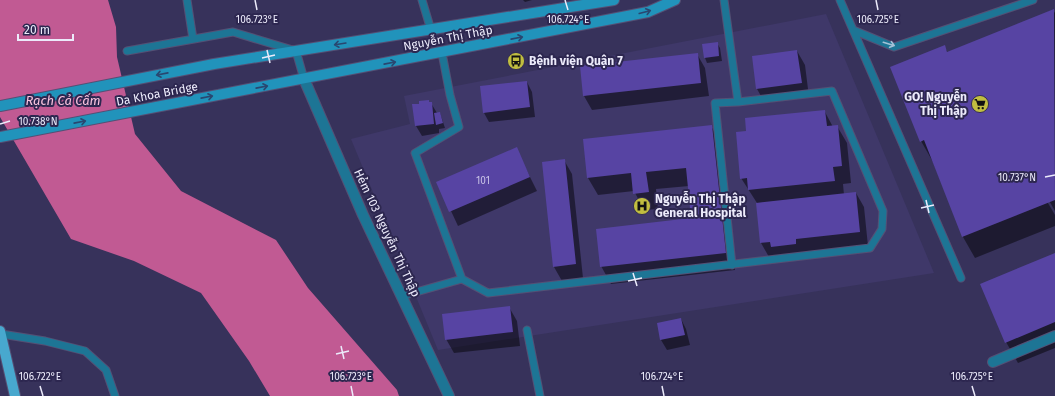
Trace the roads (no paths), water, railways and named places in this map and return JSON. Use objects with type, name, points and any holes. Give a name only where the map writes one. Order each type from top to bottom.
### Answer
[{"type":"main road","name":"Nguyễn Thị Thập","points":[[214,64],[614,0]]},
{"type":"main road","name":"Nguyễn Thị Thập","points":[[224,94],[648,12],[674,0]]},
{"type":"main road","name":"Da Khoa Bridge","points":[[0,106],[214,64]]},
{"type":"main road","name":"Da Khoa Bridge","points":[[0,137],[224,94]]},
{"type":"main road","points":[[0,332],[15,396]]},
{"type":"street","name":"Hẻm 103 Nguyễn Thị Thập","points":[[304,79],[363,215],[449,396]]},
{"type":"street","points":[[993,362],[1055,336]]},
{"type":"lane","points":[[186,0],[193,39]]},
{"type":"lane","points":[[422,0],[431,30]]},
{"type":"lane","points":[[724,0],[738,102]]},
{"type":"lane","points":[[840,0],[961,278]]},
{"type":"lane","points":[[853,30],[894,47],[1033,0]]},
{"type":"lane","points":[[128,51],[233,32],[296,51],[304,79]]},
{"type":"lane","points":[[442,53],[450,95],[459,127],[415,153],[462,279],[488,293],[732,265],[870,248],[882,229],[883,211],[832,91],[738,102],[715,103],[732,265]]},
{"type":"lane","points":[[402,296],[462,279]]},
{"type":"lane","points":[[527,330],[540,396]]},
{"type":"lane","points":[[0,332],[85,351],[106,370],[115,396]]},
{"type":"water","name":"Rạch Cả Cấm","points":[[0,0],[108,0],[116,27],[117,57],[135,134],[181,191],[276,240],[308,288],[397,390],[399,396],[270,396],[249,361],[201,293],[134,261],[71,239],[0,117]]},
{"type":"place","name":"Bệnh viện Quận 7","points":[[516,61]]},
{"type":"place","name":"GO! Nguyễn Thị Thập","points":[[980,104]]},
{"type":"place","name":"Nguyễn Thị Thập General Hospital","points":[[642,206]]}]
